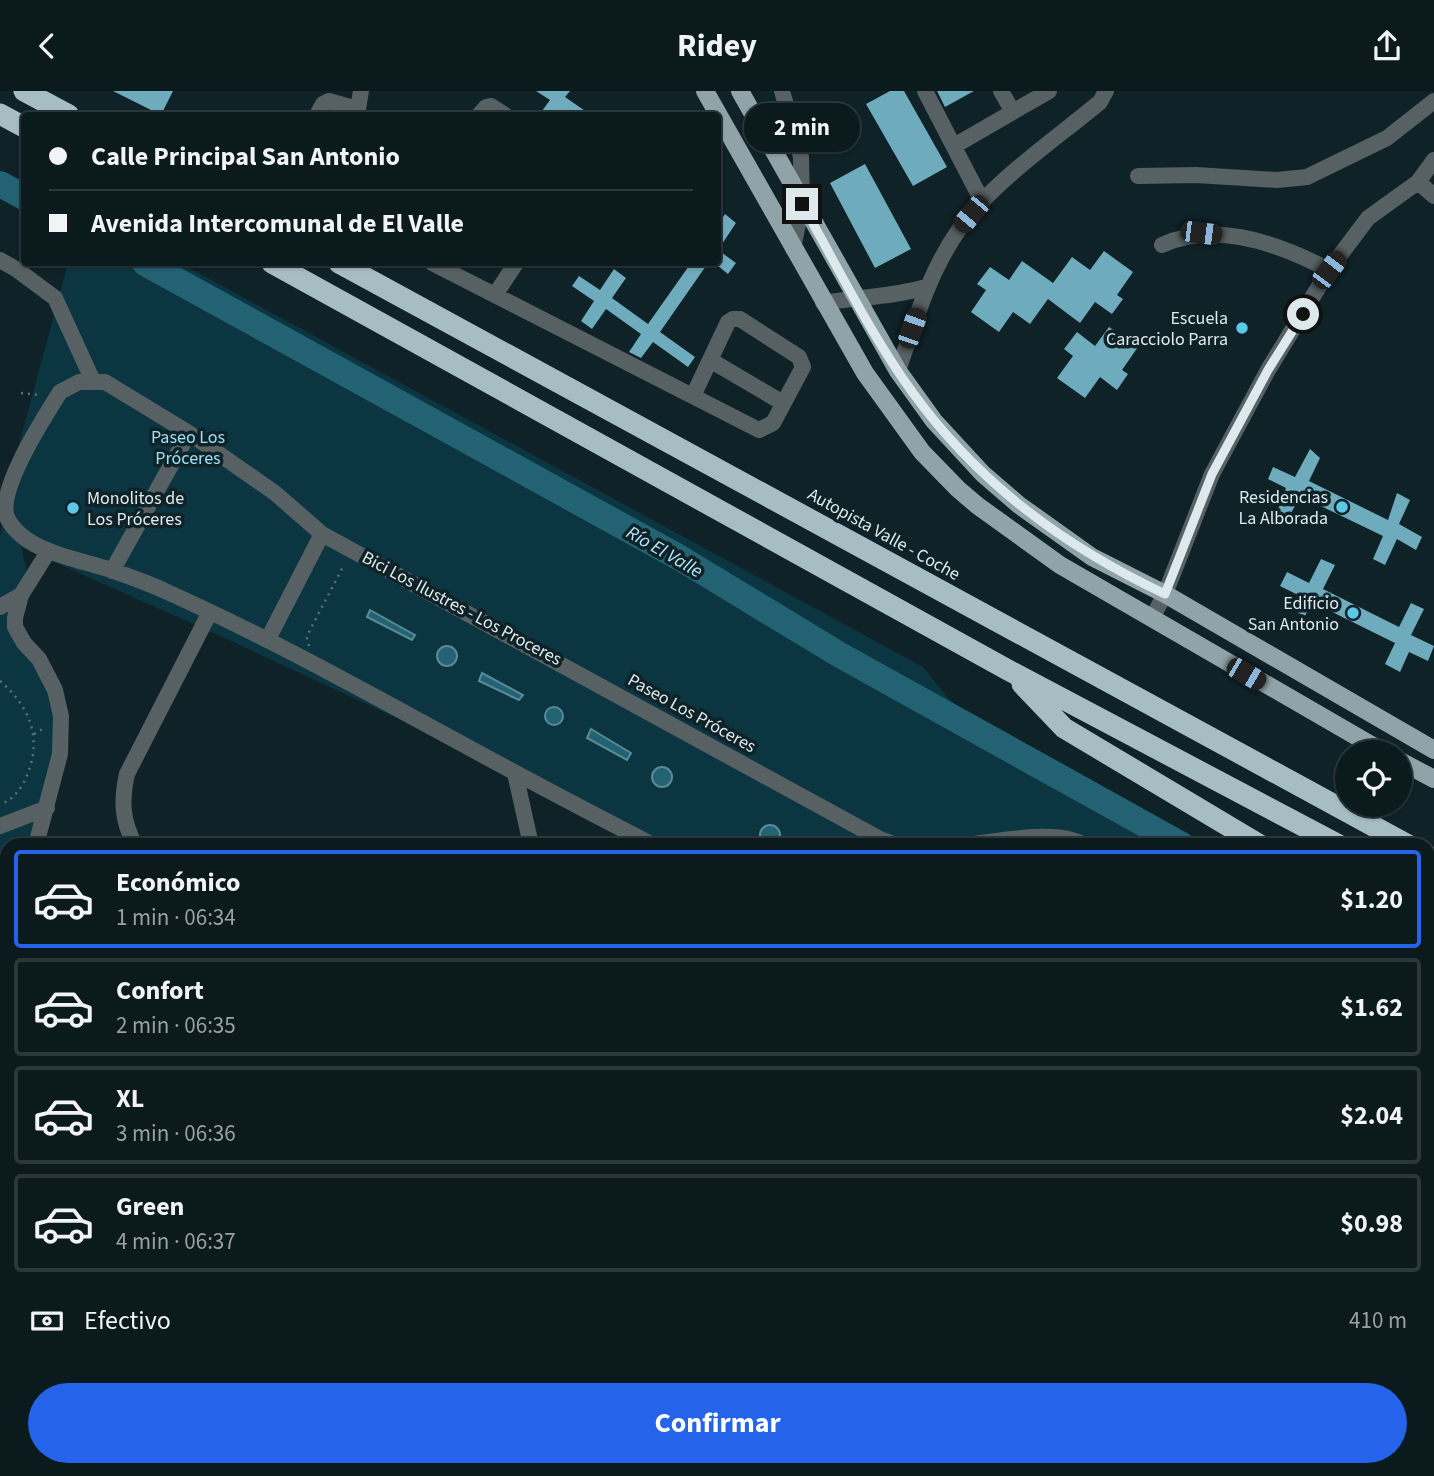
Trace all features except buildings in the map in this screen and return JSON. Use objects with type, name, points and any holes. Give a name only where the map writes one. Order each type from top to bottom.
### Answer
[{"type":"highway","points":[[24,91],[63,112]]},
{"type":"highway","points":[[0,114],[21,125]]},
{"type":"highway","points":[[277,266],[1008,670],[1326,838]]},
{"type":"highway","name":"Autopista Valle - Coche","points":[[344,266],[1395,838]]},
{"type":"highway","points":[[1008,670],[1064,728],[1248,838]]},
{"type":"main road","points":[[705,91],[717,112]]},
{"type":"main road","points":[[740,91],[898,371],[934,421],[983,474],[1019,505],[1091,557],[1165,594],[1434,750]]},
{"type":"main road","points":[[721,120],[865,373],[922,452],[958,489],[1060,565],[1362,740]]},
{"type":"main road","points":[[1412,767],[1434,779]]},
{"type":"street","points":[[319,112],[323,104],[329,101],[357,112],[361,91]]},
{"type":"street","points":[[782,91],[801,157],[802,204],[793,249]]},
{"type":"street","points":[[925,91],[982,201]]},
{"type":"street","points":[[1001,91],[1013,112]]},
{"type":"street","points":[[954,146],[1049,91]]},
{"type":"street","points":[[898,371],[926,287],[960,227],[982,201],[1100,102],[1106,91]]},
{"type":"street","points":[[1138,177],[1196,175],[1277,180],[1307,177],[1387,138],[1434,101]]},
{"type":"street","points":[[482,112],[491,106],[500,112]]},
{"type":"street","points":[[1152,618],[1165,594],[1212,474],[1268,370],[1329,270],[1368,218],[1418,182],[1434,160]]},
{"type":"street","points":[[1418,182],[1434,196]]},
{"type":"street","points":[[1162,245],[1177,238],[1201,233],[1246,238],[1278,246],[1329,270]]},
{"type":"street","points":[[0,260],[55,298],[93,381],[79,382],[60,392],[7,466],[4,512],[19,533],[48,552],[161,589],[268,639],[515,773],[652,838]]},
{"type":"street","points":[[438,266],[759,430],[773,423],[803,367],[802,362],[799,357],[740,319],[733,319],[728,323],[693,396]]},
{"type":"street","points":[[495,295],[514,266]]},
{"type":"street","points":[[823,303],[855,297],[902,294],[926,287]]},
{"type":"street","points":[[710,360],[783,403]]},
{"type":"street","name":"Paseo Los Próceres","points":[[93,381],[105,382],[189,433],[275,493],[322,534],[878,838]]},
{"type":"street","points":[[112,571],[189,433]]},
{"type":"street","points":[[268,639],[322,534]]},
{"type":"street","points":[[38,838],[60,754],[61,716],[55,690],[39,659],[24,643],[15,627],[15,618],[21,595],[48,552]]},
{"type":"street","points":[[0,607],[21,595]]},
{"type":"street","points":[[131,838],[126,829],[122,799],[127,774],[211,612]]},
{"type":"street","points":[[515,773],[529,838]]},
{"type":"street","points":[[0,826],[47,808]]},
{"type":"street","points":[[1031,838],[1049,838]]},
{"type":"path","name":"Bici Los Ilustres - Los Proceres","points":[[316,654],[309,647],[307,638],[310,629],[341,567],[349,561]]},
{"type":"path","points":[[0,681],[16,695],[34,734],[32,762],[23,787],[9,801],[0,805]]},
{"type":"green space","name":"Paseo Los Próceres","points":[[67,266],[186,266],[923,667],[990,750],[1147,838],[640,838],[515,773],[21,547],[28,576],[15,618],[55,690],[60,754],[31,838],[0,838],[0,538],[13,467]]},
{"type":"shaded area","points":[[370,610],[415,635],[412,640],[367,617]]},
{"type":"shaded area","points":[[447,646],[454,649],[457,656],[454,663],[447,666],[440,663],[437,656],[440,649]]},
{"type":"shaded area","points":[[482,673],[523,695],[519,700],[479,681]]},
{"type":"shaded area","points":[[550,707],[558,707],[563,716],[561,723],[550,725],[545,720],[545,712]]},
{"type":"shaded area","points":[[591,729],[631,753],[627,760],[587,738]]},
{"type":"shaded area","points":[[662,767],[669,770],[672,777],[669,784],[662,787],[655,784],[652,777],[655,770]]},
{"type":"shaded area","points":[[766,826],[774,826],[779,831],[779,838],[761,838],[761,831]]},
{"type":"waterway","name":"Río El Valle","points":[[0,184],[21,195]]},
{"type":"waterway","name":"Río El Valle","points":[[150,266],[680,558],[840,655],[1169,838]]},
{"type":"place","name":"Escuela Caracciolo Parra","points":[[1242,328]]},
{"type":"place","name":"Residencias La Alborada","points":[[1342,507]]},
{"type":"place","name":"Monolitos de Los Próceres","points":[[73,508]]},
{"type":"place","name":"Edificio San Antonio","points":[[1353,613]]},
{"type":"route","points":[[802,204],[898,371],[934,421],[958,448],[983,474],[1051,529],[1091,557],[1165,594],[1212,474],[1268,370],[1303,314]]}]
